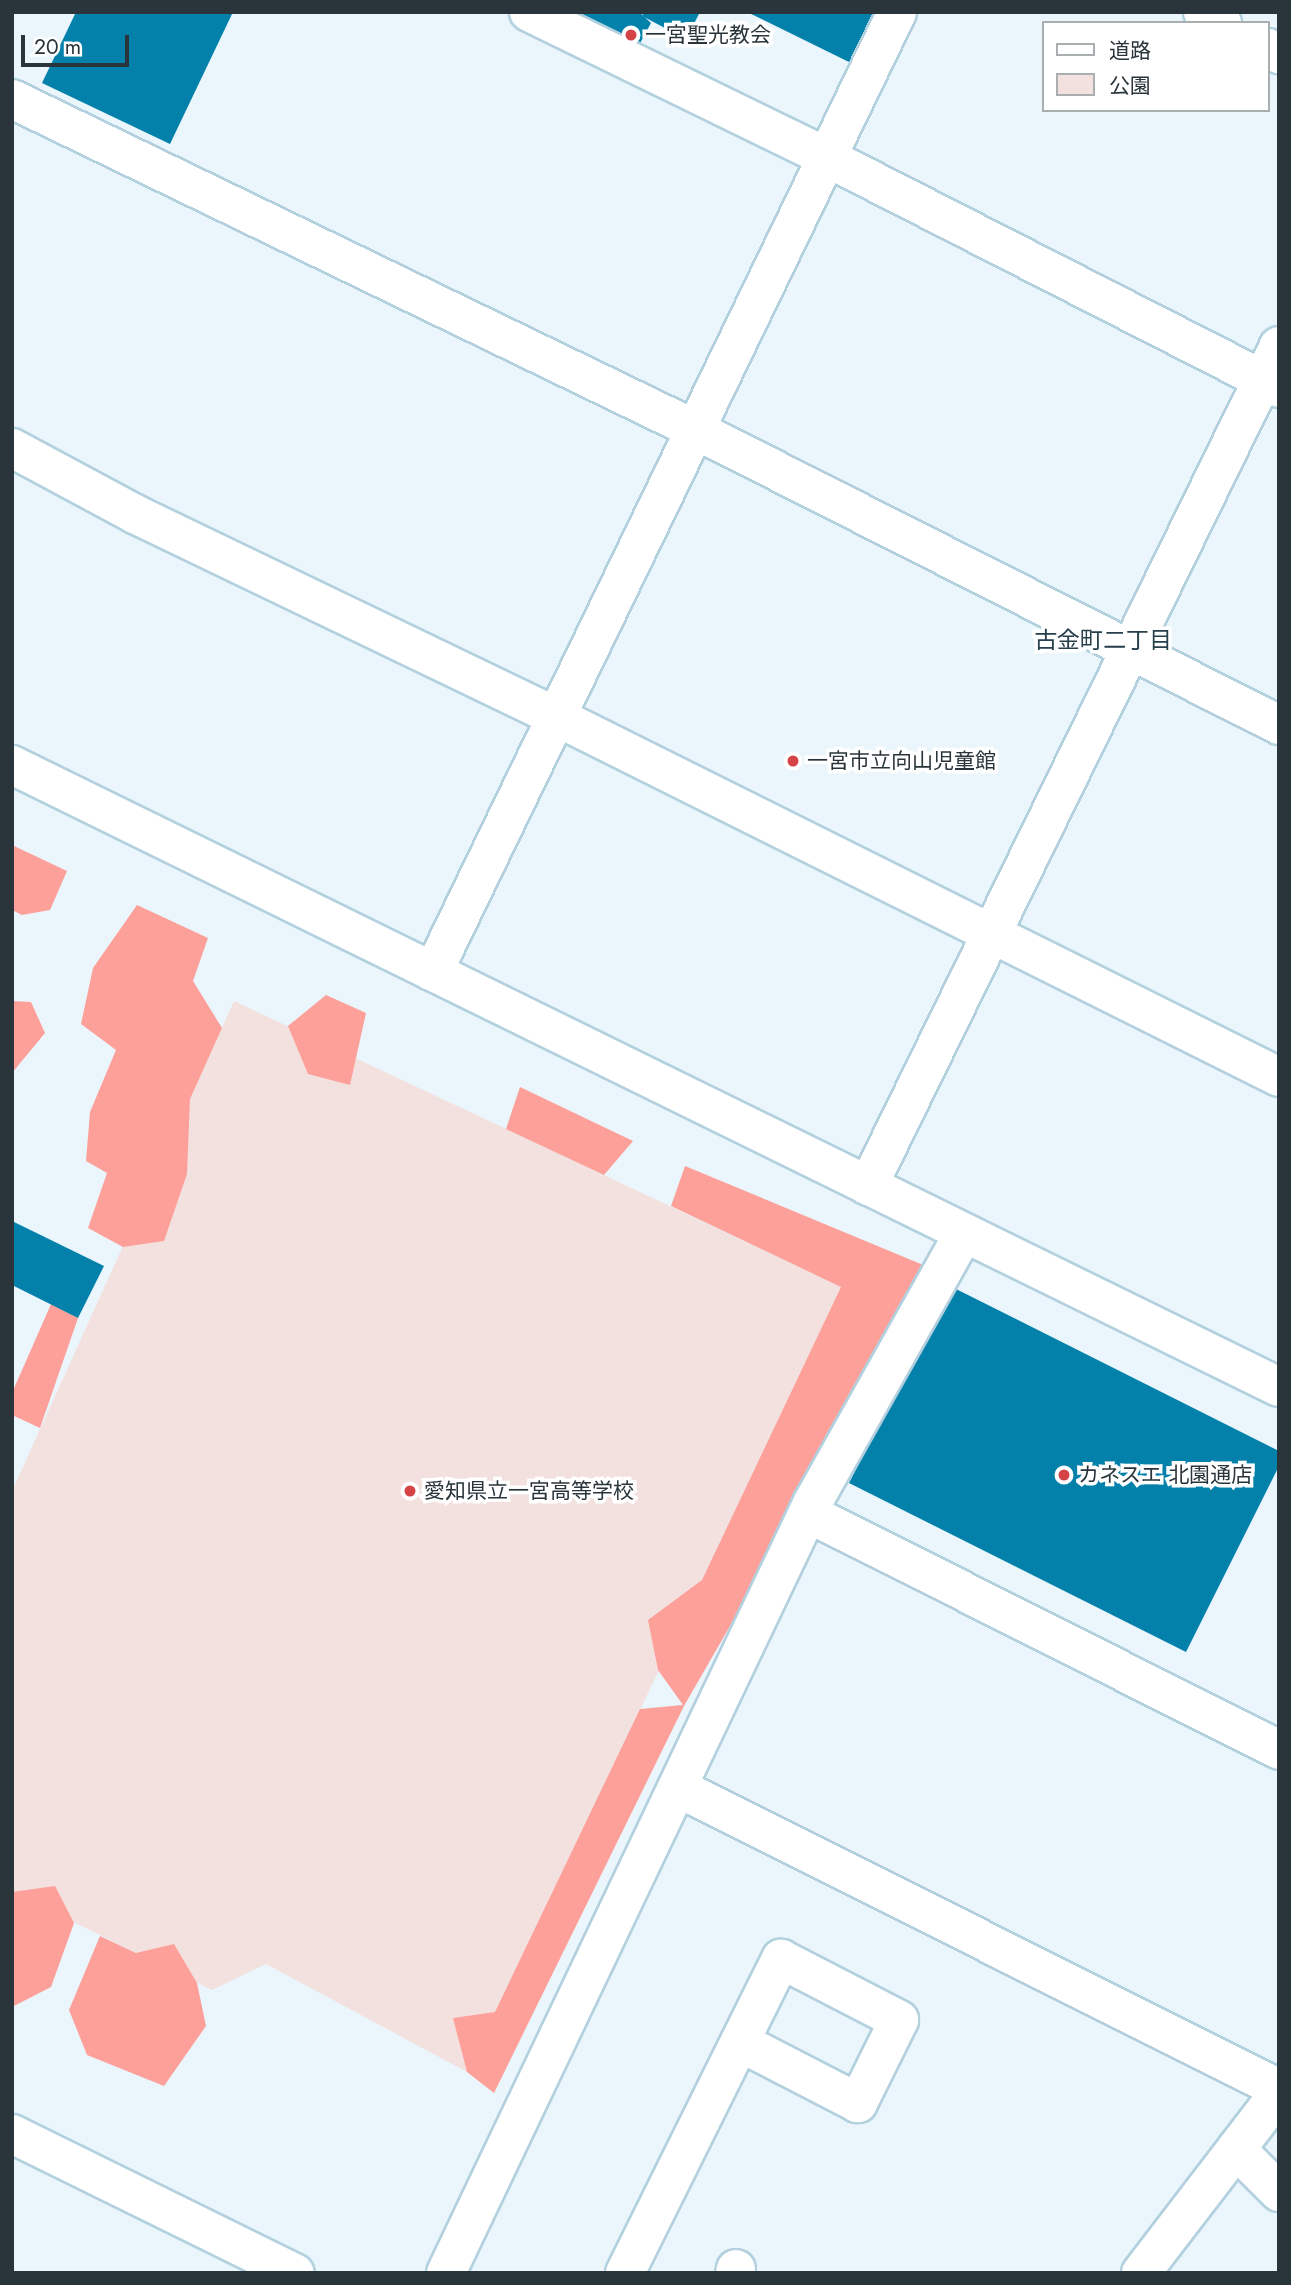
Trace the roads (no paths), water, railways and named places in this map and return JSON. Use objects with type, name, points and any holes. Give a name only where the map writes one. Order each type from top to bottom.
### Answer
[{"type":"street","points":[[529,12],[1273,371],[1127,650],[995,934],[868,1186]]},
{"type":"street","points":[[433,972],[897,12]]},
{"type":"street","points":[[1203,12],[1219,21]]},
{"type":"street","points":[[12,99],[694,429],[1279,725]]},
{"type":"street","points":[[12,448],[135,514],[555,716],[1279,1077]]},
{"type":"street","points":[[12,765],[1279,1387]]},
{"type":"street","points":[[446,2273],[808,1513],[964,1233]]},
{"type":"street","points":[[808,1513],[1279,1750]]},
{"type":"street","points":[[679,1788],[1279,2091],[1141,2273]]},
{"type":"street","points":[[625,2273],[781,1959],[899,2020],[858,2103],[740,2042]]},
{"type":"street","points":[[12,2134],[295,2273]]},
{"type":"street","points":[[1236,2148],[1279,2192]]},
{"type":"place","name":"一宮聖光教会","points":[[631,35]]},
{"type":"place","name":"一宮市立向山児童館","points":[[793,761]]},
{"type":"place","name":"カネスエ 北園通店","points":[[1064,1475]]},
{"type":"place","name":"愛知県立一宮高等学校","points":[[410,1491]]},
{"type":"district","name":"古金町二丁目","points":[[1103,640]]}]
